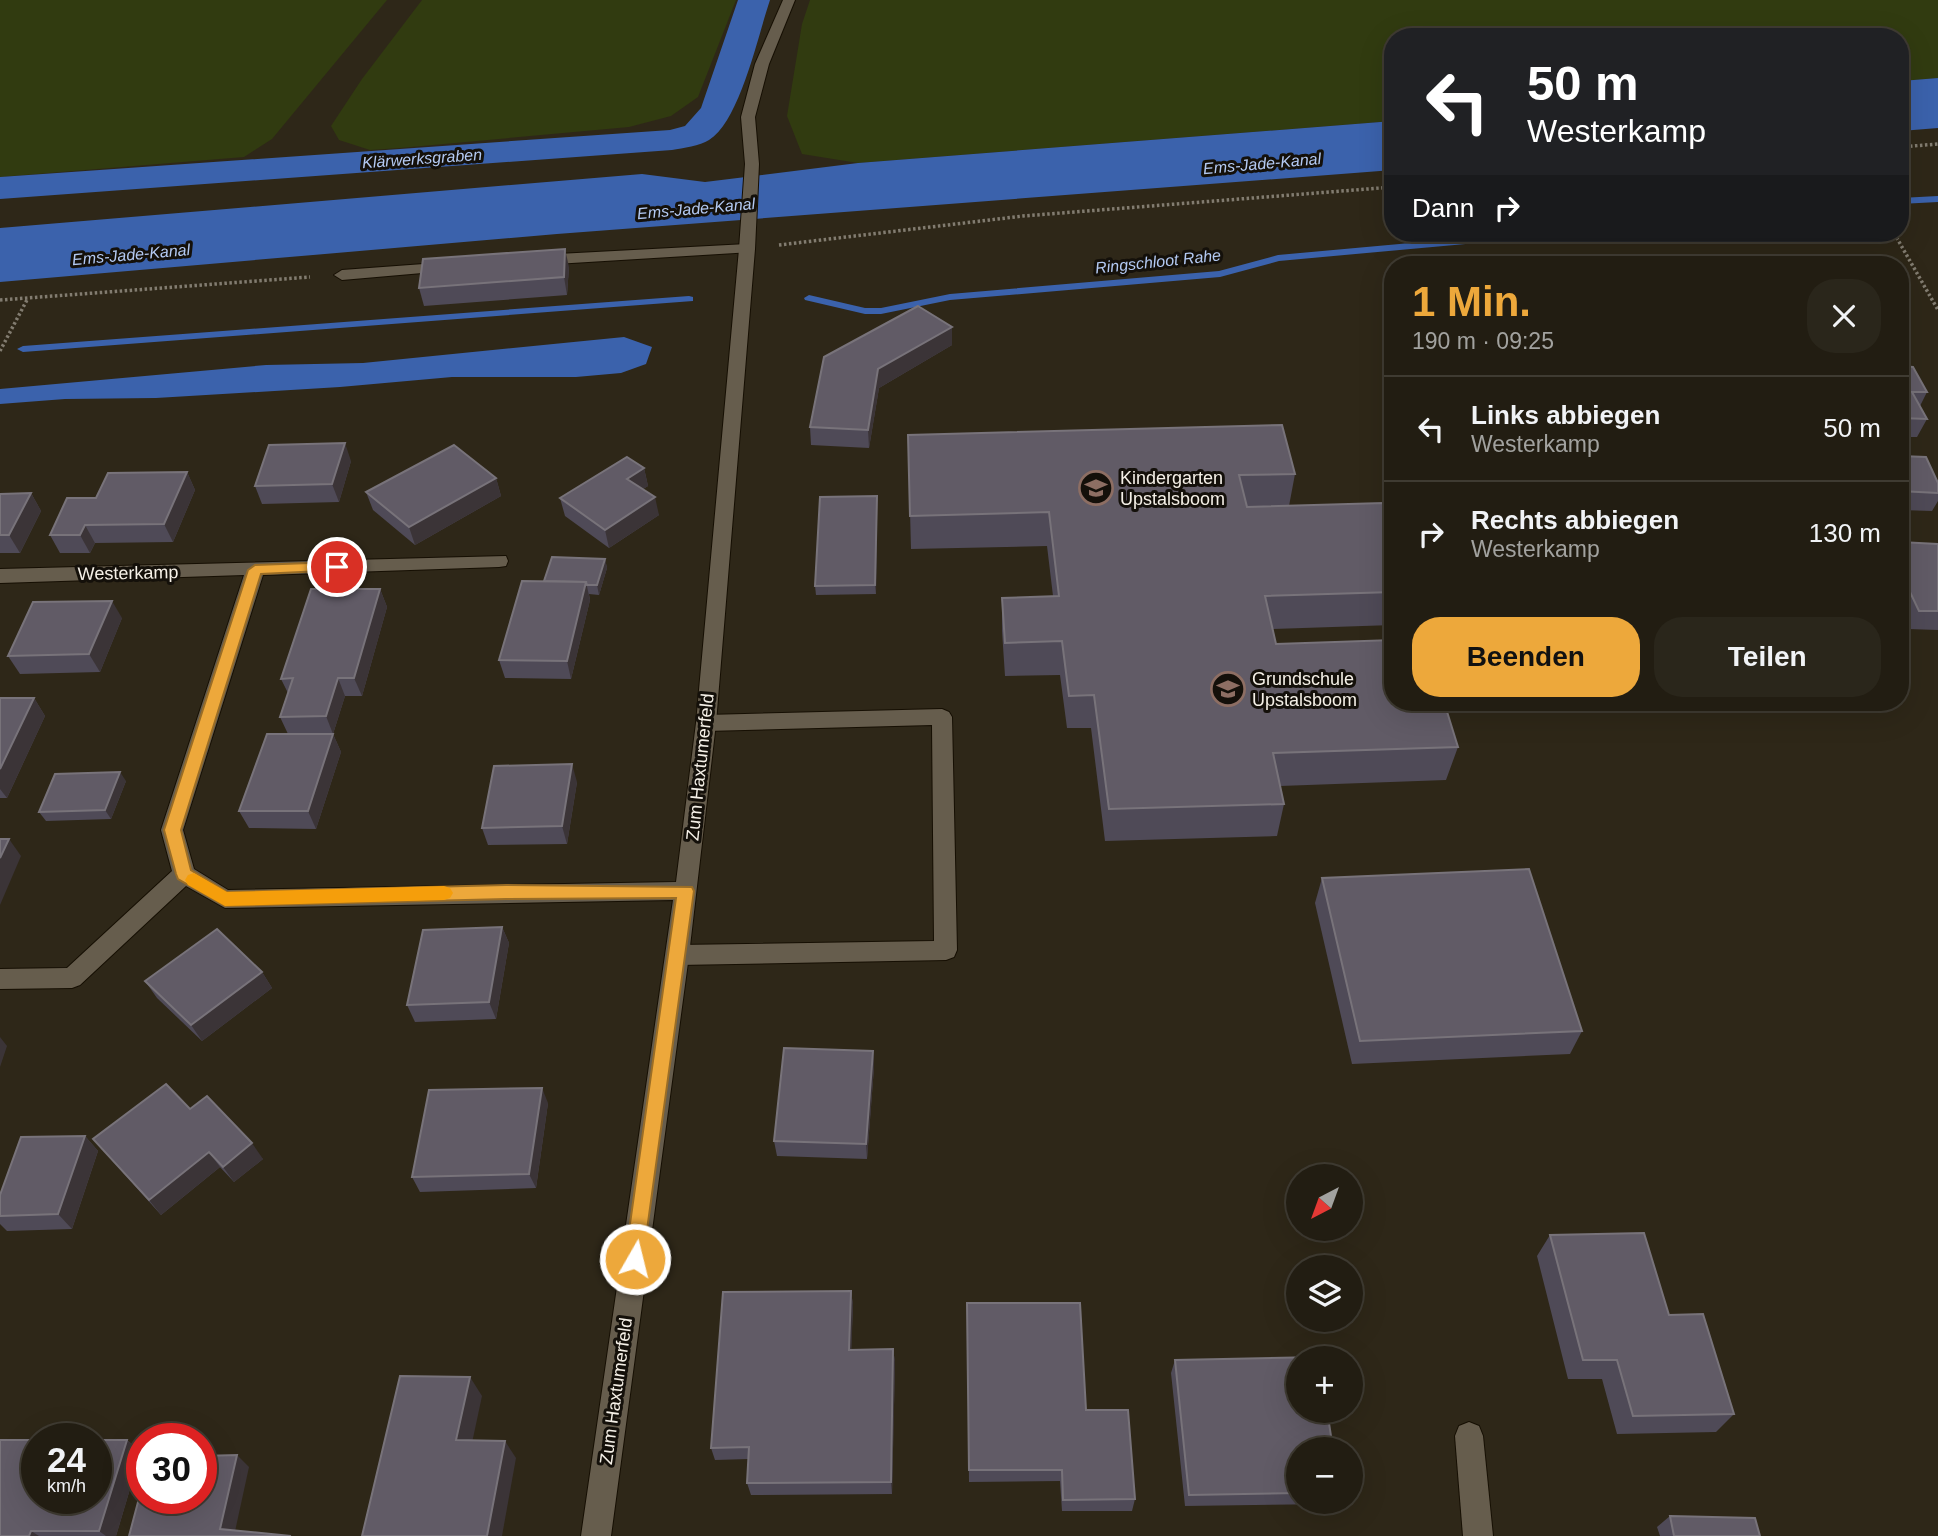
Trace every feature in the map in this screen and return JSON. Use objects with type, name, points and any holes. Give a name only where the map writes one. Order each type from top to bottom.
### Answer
[{"type":"street","name":"Zum Haxtumerfeld","points":[[596,1536],[678,955],[706,723],[747,249],[752,164],[748,117],[762,64],[789,0]]},
{"type":"street","points":[[529,261],[747,249]]},
{"type":"street","points":[[342,275],[462,266]]},
{"type":"street","name":"Westerkamp","points":[[0,576],[499,561]]},
{"type":"street","points":[[255,570],[172,830],[184,874],[225,899],[506,892],[686,891]]},
{"type":"street","points":[[678,955],[946,950],[942,717],[706,723]]},
{"type":"street","points":[[0,979],[72,978],[184,874]]},
{"type":"street","points":[[1469,1436],[1478,1536]]},
{"type":"path","points":[[1909,146],[1938,144]]},
{"type":"path","points":[[747,249],[1023,216],[1384,188]]},
{"type":"path","points":[[1909,259],[1938,310]]},
{"type":"path","points":[[0,300],[342,275]]},
{"type":"path","points":[[0,351],[29,298]]},
{"type":"green space","points":[[0,0],[387,0],[272,139],[244,157],[0,177]]},
{"type":"green space","points":[[422,0],[736,0],[698,97],[671,116],[629,127],[400,148],[370,150],[339,140],[331,126],[362,79]]},
{"type":"green space","points":[[810,0],[1938,0],[1938,78],[1909,80],[1909,28],[1384,28],[1384,122],[858,163],[802,154],[787,116],[802,24]]},
{"type":"water","points":[[1938,78],[1938,128],[1909,130],[1909,80]]},
{"type":"water","name":"Ems-Jade-Kanal","points":[[1384,122],[1384,171],[557,234],[0,282],[0,228],[642,174],[705,182],[858,163]]},
{"type":"water","points":[[624,337],[652,347],[646,364],[621,373],[576,377],[452,377],[156,398],[65,399],[0,404],[0,389],[266,365],[363,363]]},
{"type":"building","points":[[565,249],[564,277],[419,288],[423,259]]},
{"type":"building","points":[[918,306],[952,327],[878,369],[868,430],[810,427],[824,357]]},
{"type":"building","points":[[1909,367],[1913,367],[1927,392],[1912,392],[1927,419],[1909,418]]},
{"type":"building","points":[[1282,425],[1295,474],[1239,475],[1247,507],[1383,503],[1384,592],[1265,596],[1276,644],[1384,640],[1384,711],[1447,711],[1458,747],[1273,753],[1284,804],[1109,809],[1094,695],[1069,696],[1062,641],[1005,643],[1002,598],[1059,596],[1049,512],[910,516],[908,435]]},
{"type":"building","points":[[345,443],[332,484],[255,486],[269,445]]},
{"type":"building","points":[[454,445],[496,478],[409,527],[366,492]]},
{"type":"building","points":[[1909,456],[1926,457],[1938,483],[1938,493],[1909,491]]},
{"type":"building","points":[[627,457],[644,468],[627,479],[655,497],[605,530],[560,498]]},
{"type":"building","points":[[187,472],[164,524],[85,525],[80,535],[50,535],[67,498],[96,498],[108,473]]},
{"type":"building","points":[[31,493],[9,535],[0,535],[0,494]]},
{"type":"building","points":[[877,496],[875,585],[815,586],[820,497]]},
{"type":"building","points":[[1909,542],[1938,544],[1938,611],[1919,611],[1909,590]]},
{"type":"building","points":[[552,557],[605,559],[597,585],[587,585],[586,582],[544,581]]},
{"type":"building","points":[[522,581],[586,582],[567,661],[499,660]]},
{"type":"building","points":[[311,589],[380,589],[354,678],[338,678],[326,716],[280,717],[293,678],[281,679]]},
{"type":"building","points":[[112,601],[89,654],[8,656],[33,602]]},
{"type":"building","points":[[0,698],[34,698],[0,769]]},
{"type":"building","points":[[267,734],[333,734],[308,811],[239,811]]},
{"type":"building","points":[[572,764],[562,826],[482,828],[494,766]]},
{"type":"building","points":[[120,772],[105,810],[39,812],[55,774]]},
{"type":"building","points":[[0,839],[9,839],[0,858]]},
{"type":"building","points":[[1529,869],[1582,1031],[1360,1041],[1322,878]]},
{"type":"building","points":[[502,927],[489,1002],[407,1005],[423,930]]},
{"type":"building","points":[[217,929],[262,972],[191,1025],[145,981]]},
{"type":"building","points":[[784,1048],[873,1051],[866,1144],[774,1141]]},
{"type":"building","points":[[166,1084],[190,1109],[207,1096],[252,1143],[223,1167],[209,1152],[149,1200],[93,1139]]},
{"type":"building","points":[[542,1088],[529,1174],[412,1177],[429,1090]]},
{"type":"building","points":[[85,1136],[58,1214],[0,1216],[0,1195],[21,1137]]},
{"type":"building","points":[[1644,1233],[1669,1315],[1703,1314],[1734,1414],[1633,1416],[1617,1360],[1583,1360],[1550,1235]]},
{"type":"building","points":[[851,1291],[849,1350],[893,1349],[891,1482],[747,1483],[749,1447],[711,1448],[723,1292]]},
{"type":"building","points":[[967,1303],[1080,1303],[1086,1410],[1128,1410],[1135,1499],[1063,1500],[1062,1470],[969,1470]]},
{"type":"building","points":[[1286,1358],[1286,1423],[1329,1423],[1331,1437],[1286,1437],[1286,1493],[1189,1495],[1175,1360]]},
{"type":"building","points":[[400,1376],[470,1377],[456,1440],[505,1441],[487,1536],[362,1536]]},
{"type":"building","points":[[0,1440],[21,1440],[21,1514],[104,1514],[99,1531],[31,1531],[29,1536],[0,1536]]},
{"type":"building","points":[[112,1440],[126,1440],[112,1489]]},
{"type":"building","points":[[237,1455],[220,1529],[291,1536],[129,1536],[135,1514],[217,1514],[217,1456]]},
{"type":"building","points":[[1670,1516],[1755,1518],[1760,1536],[1674,1536]]},
{"type":"waterway","name":"Klärwerksgraben","points":[[0,188],[672,140],[697,133],[717,111],[754,0]]},
{"type":"waterway","name":"Ringschloot Rahe","points":[[1909,201],[1938,199]]},
{"type":"waterway","name":"Ringschloot Rahe","points":[[809,298],[865,311],[881,311],[950,297],[1220,274],[1278,258],[1453,242]]},
{"type":"waterway","points":[[23,349],[689,299]]},
{"type":"slow traffic","points":[[194,880],[225,899],[444,893]]},
{"type":"place","name":"Kindergarten Upstalsboom","points":[[1096,488]]},
{"type":"place","name":"Grundschule Upstalsboom","points":[[1228,689]]},
{"type":"route","points":[[337,567],[255,570],[243,615],[172,830],[184,874],[225,899],[506,892],[686,891],[635,1259]]}]
